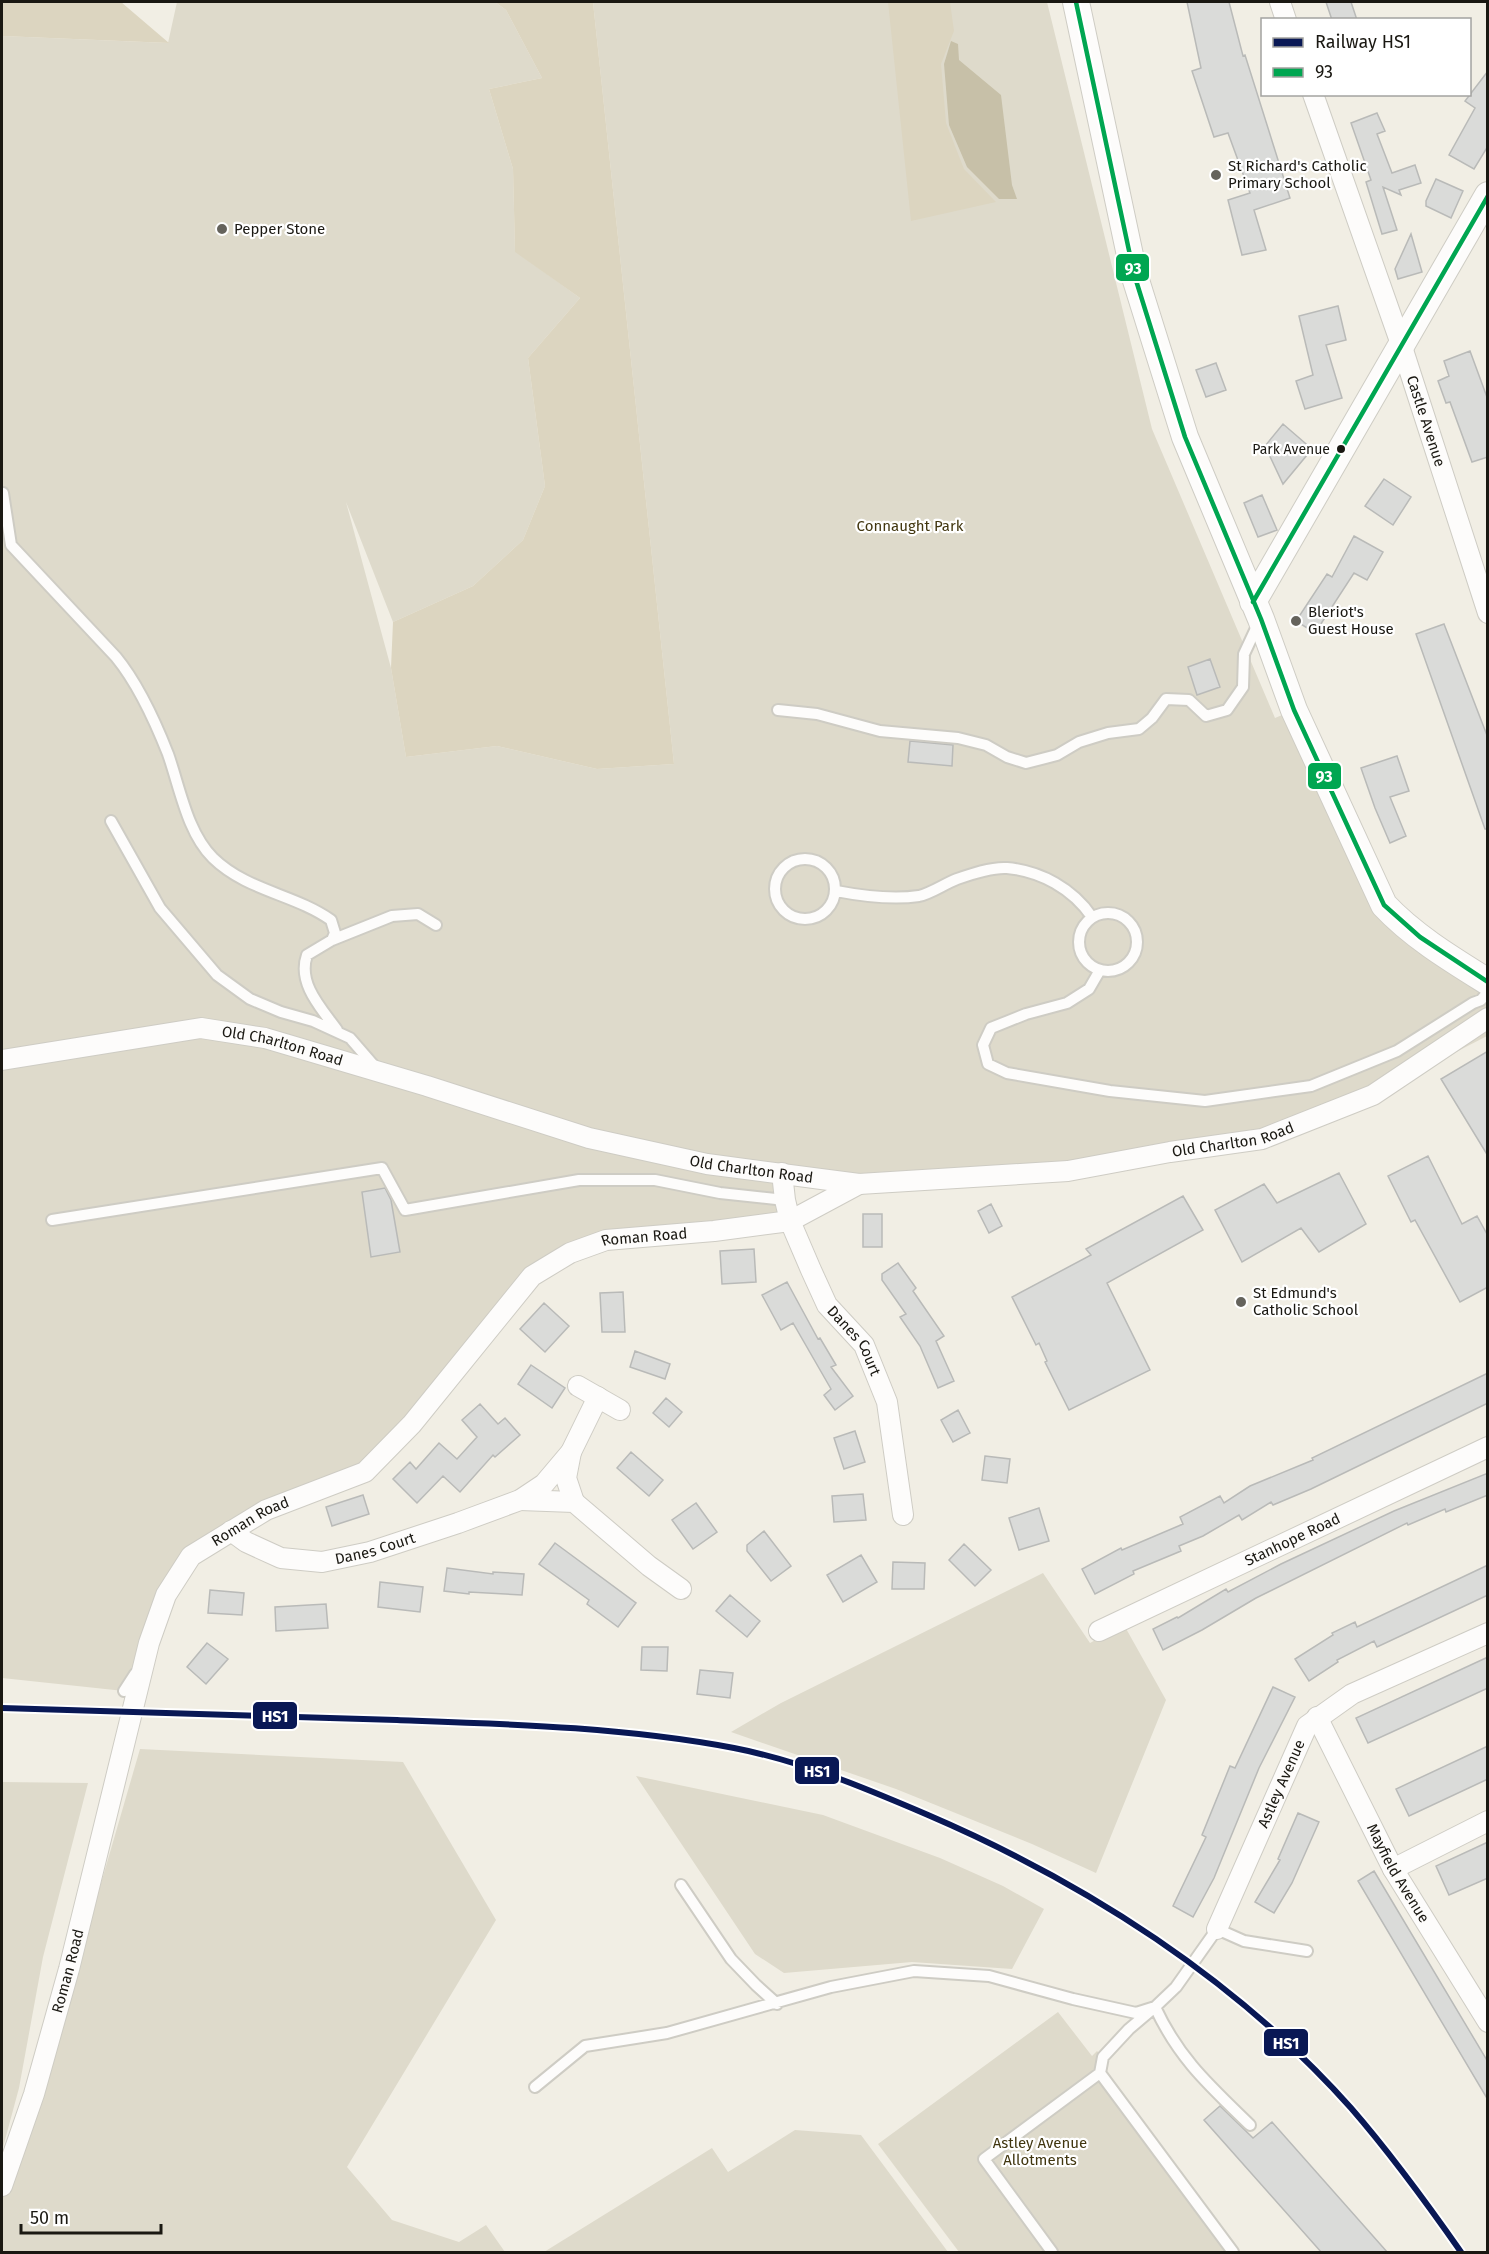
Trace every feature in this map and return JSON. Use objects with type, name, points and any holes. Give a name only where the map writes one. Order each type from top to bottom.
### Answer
[{"type":"street","points":[[1076,2],[1134,274],[1185,437],[1257,610],[1294,710],[1384,905],[1400,922],[1451,959],[1488,982]]},
{"type":"street","points":[[1280,2],[1285,18]]},
{"type":"street","name":"Castle Avenue","points":[[1314,96],[1401,344],[1488,613]]},
{"type":"street","points":[[1257,610],[1401,344],[1488,195]]},
{"type":"street","name":"Old Charlton Road","points":[[2,1060],[201,1028],[265,1038],[589,1138],[707,1164],[859,1184],[1068,1171],[1170,1152],[1262,1139],[1373,1095],[1488,1018]]},
{"type":"street","name":"Danes Court","points":[[782,1173],[790,1221],[827,1305],[864,1345],[887,1402],[903,1515]]},
{"type":"street","name":"Roman Road","points":[[2,2186],[34,2094],[69,1969],[123,1748],[131,1692],[166,1595],[191,1556],[266,1510],[365,1472],[412,1424],[532,1276],[570,1253],[606,1240],[790,1221],[859,1184]]},
{"type":"street","points":[[578,1386],[620,1410]]},
{"type":"street","name":"Danes Court","points":[[520,1500],[574,1502],[566,1478],[571,1452],[597,1397]]},
{"type":"street","name":"Stanhope Road","points":[[1099,1631],[1488,1447]]},
{"type":"street","name":"Danes Court","points":[[231,1531],[246,1542],[281,1558],[322,1562],[370,1552],[520,1500],[544,1484],[571,1452]]},
{"type":"street","points":[[574,1502],[649,1566],[681,1589]]},
{"type":"street","name":"Astley Avenue","points":[[1217,1929],[1307,1726],[1352,1694],[1488,1633]]},
{"type":"street","name":"Mayfield Avenue","points":[[1317,1717],[1394,1869],[1488,2022]]},
{"type":"street","points":[[1394,1869],[1488,1821]]},
{"type":"lane","points":[[3,494],[11,545]]},
{"type":"lane","points":[[2,538],[125,668],[143,700],[167,753],[198,837],[212,857],[235,875],[253,885],[324,915],[335,927],[332,940]]},
{"type":"lane","points":[[778,710],[817,714],[880,731],[958,738],[986,745],[1007,757],[1026,763],[1057,755],[1079,742],[1108,733],[1139,729],[1152,718],[1166,699],[1189,700],[1206,716],[1227,710],[1243,687],[1244,654],[1257,610]]},
{"type":"lane","points":[[111,821],[160,908],[217,975],[250,999],[337,1030],[350,1038],[380,1073]]},
{"type":"lane","points":[[814,860],[831,872],[836,891],[834,901],[821,915],[812,919],[792,916],[778,903],[775,893],[779,874],[786,866],[794,861],[814,860]]},
{"type":"lane","points":[[836,891],[877,896],[914,896],[964,877],[1005,868],[1033,874],[1054,882],[1072,894],[1092,917]]},
{"type":"lane","points":[[1111,912],[1129,921],[1138,938],[1134,957],[1127,964],[1109,971],[1100,970],[1091,965],[1080,950],[1081,931],[1092,917],[1111,912]]},
{"type":"lane","points":[[337,1030],[315,1000],[306,981],[303,967],[307,955],[332,940],[392,916],[418,915],[436,925]]},
{"type":"lane","points":[[1100,970],[1089,989],[1067,1003],[1026,1014],[991,1028],[983,1046],[988,1064],[1007,1073],[1110,1091],[1205,1101],[1216,1100],[1311,1086],[1397,1051],[1481,1000],[1488,992]]},
{"type":"lane","points":[[52,1220],[382,1167],[405,1210],[579,1180],[655,1180],[720,1193],[785,1200]]},
{"type":"lane","points":[[681,1885],[731,1959],[777,2004]]},
{"type":"lane","points":[[1233,2253],[1100,2073],[1102,2057],[1129,2029],[1176,1988],[1217,1929],[1244,1941],[1307,1951]]},
{"type":"lane","points":[[534,2087],[585,2046],[667,2033],[831,1987],[914,1971],[989,1976],[1073,1999],[1136,2013],[1155,2007]]},
{"type":"lane","points":[[1155,2007],[1165,2029],[1185,2060],[1250,2125]]},
{"type":"lane","points":[[1053,2253],[984,2159],[1100,2073]]},
{"type":"green space","name":"Connaught Park","points":[[177,2],[495,2],[506,10],[542,78],[489,89],[513,169],[515,251],[580,298],[528,358],[545,486],[523,540],[473,586],[393,622],[346,502],[391,668],[406,757],[497,746],[597,769],[674,764],[593,2],[1047,2],[1152,429],[1275,718],[1294,710],[1373,885],[1487,982],[1487,1036],[1373,1095],[1262,1139],[1170,1152],[859,1184],[783,1173],[790,1221],[606,1240],[532,1276],[365,1472],[183,1550],[157,1590],[145,1641],[124,1691],[2,1678],[2,36],[168,43]]},
{"type":"green space","points":[[1043,1573],[1090,1643],[1124,1625],[1166,1700],[1096,1873],[1032,1844],[896,1789],[731,1732],[781,1703]]},
{"type":"green space","points":[[140,1749],[403,1762],[496,1920],[347,2167],[392,2220],[459,2242],[486,2225],[505,2252],[2,2252],[2,2199],[41,2090]]},
{"type":"green space","points":[[636,1776],[823,1815],[940,1858],[1003,1886],[1044,1909],[1012,1969],[912,1962],[784,1973],[755,1954]]},
{"type":"green space","points":[[2,1782],[88,1783],[43,1957],[19,2088],[2,2151]]},
{"type":"green space","name":"Astley Avenue Allotments","points":[[1058,2012],[1092,2056],[1097,2051],[1103,2057],[1107,2072],[1239,2252],[959,2252],[878,2144]]},
{"type":"green space","points":[[795,2130],[861,2135],[948,2252],[544,2252],[712,2148],[728,2172]]},
{"type":"shaded area","points":[[2,2],[121,2],[169,43],[2,36]]},
{"type":"shaded area","points":[[495,2],[593,2],[674,764],[597,769],[497,746],[406,757],[391,668],[393,622],[473,586],[523,540],[545,486],[528,358],[580,298],[515,252],[513,169],[489,89],[542,78],[506,10]]},
{"type":"shaded area","points":[[888,2],[950,2],[954,31],[941,64],[946,123],[964,169],[996,202],[911,221]]},
{"type":"shaded area","points":[[951,41],[958,44],[959,60],[1001,95],[1012,185],[1017,199],[999,199],[967,167],[949,125],[944,64]]},
{"type":"building","points":[[1187,2],[1229,2],[1243,56],[1245,55],[1290,198],[1254,210],[1266,250],[1242,255],[1228,200],[1250,193],[1228,133],[1214,137],[1192,71],[1201,68]]},
{"type":"building","points":[[1326,2],[1351,2],[1356,18],[1331,18]]},
{"type":"building","points":[[1488,71],[1488,146],[1474,169],[1449,155],[1475,108],[1465,101]]},
{"type":"building","points":[[1377,113],[1385,131],[1377,134],[1392,173],[1415,165],[1421,183],[1399,190],[1401,195],[1383,187],[1397,230],[1382,234],[1366,182],[1371,180],[1351,123]]},
{"type":"building","points":[[1436,179],[1463,191],[1451,218],[1426,206]]},
{"type":"building","points":[[1411,234],[1422,272],[1398,279],[1395,269]]},
{"type":"building","points":[[1338,306],[1346,340],[1326,345],[1342,398],[1305,409],[1296,381],[1313,375],[1299,316]]},
{"type":"building","points":[[1470,351],[1488,400],[1488,457],[1472,462],[1450,402],[1446,403],[1438,381],[1449,376],[1444,361]]},
{"type":"building","points":[[1216,363],[1226,390],[1206,397],[1196,370]]},
{"type":"building","points":[[1283,424],[1312,449],[1283,484],[1265,446]]},
{"type":"building","points":[[1384,479],[1411,497],[1393,525],[1365,506]]},
{"type":"building","points":[[1262,495],[1277,530],[1258,537],[1244,503]]},
{"type":"building","points":[[1354,536],[1383,552],[1367,580],[1354,573],[1315,633],[1296,621],[1327,574],[1332,577]]},
{"type":"building","points":[[1444,624],[1488,738],[1488,829],[1485,829],[1416,634]]},
{"type":"building","points":[[1210,659],[1220,687],[1197,695],[1188,667]]},
{"type":"building","points":[[910,741],[953,745],[952,766],[908,762]]},
{"type":"building","points":[[1397,756],[1409,791],[1390,797],[1406,836],[1390,843],[1361,768]]},
{"type":"building","points":[[1488,1051],[1488,1156],[1441,1079]]},
{"type":"building","points":[[1428,1156],[1462,1224],[1477,1216],[1488,1236],[1488,1287],[1460,1302],[1415,1220],[1411,1222],[1388,1176]]},
{"type":"building","points":[[1339,1173],[1366,1224],[1319,1252],[1301,1228],[1242,1262],[1215,1210],[1264,1184],[1277,1203]]},
{"type":"building","points":[[385,1188],[391,1200],[400,1252],[371,1257],[362,1192]]},
{"type":"building","points":[[1183,1196],[1203,1230],[1107,1283],[1150,1370],[1069,1410],[1045,1362],[1047,1361],[1039,1343],[1036,1345],[1012,1297],[1091,1255],[1086,1249]]},
{"type":"building","points":[[991,1204],[1002,1226],[989,1233],[978,1211]]},
{"type":"building","points":[[863,1214],[882,1214],[882,1247],[863,1247]]},
{"type":"building","points":[[754,1249],[756,1282],[722,1284],[720,1251]]},
{"type":"building","points":[[898,1263],[916,1288],[913,1291],[944,1336],[936,1341],[954,1381],[938,1388],[920,1346],[900,1317],[906,1314],[882,1280],[882,1274]]},
{"type":"building","points":[[787,1282],[818,1339],[820,1338],[836,1365],[831,1367],[853,1396],[835,1410],[824,1395],[831,1389],[793,1323],[781,1330],[762,1295]]},
{"type":"building","points":[[623,1292],[625,1332],[602,1332],[600,1293]]},
{"type":"building","points":[[544,1303],[569,1326],[545,1352],[520,1329]]},
{"type":"building","points":[[635,1351],[670,1364],[665,1379],[630,1367]]},
{"type":"building","points":[[531,1365],[565,1388],[552,1408],[518,1384]]},
{"type":"building","points":[[1488,1373],[1488,1403],[1311,1489],[1273,1505],[1271,1502],[1242,1520],[1239,1515],[1203,1536],[1179,1546],[1181,1551],[1133,1571],[1134,1574],[1095,1594],[1082,1569],[1121,1548],[1122,1550],[1183,1524],[1180,1517],[1220,1496],[1224,1503],[1250,1486],[1313,1460],[1312,1458]]},
{"type":"building","points":[[666,1398],[682,1412],[669,1427],[653,1413]]},
{"type":"building","points":[[480,1404],[498,1424],[505,1418],[520,1435],[495,1457],[493,1455],[460,1492],[443,1476],[417,1503],[393,1479],[410,1462],[416,1469],[439,1443],[457,1459],[477,1437],[462,1420]]},
{"type":"building","points":[[958,1410],[970,1433],[953,1442],[941,1420]]},
{"type":"building","points":[[855,1431],[865,1462],[844,1469],[834,1438]]},
{"type":"building","points":[[631,1452],[663,1480],[649,1496],[617,1468]]},
{"type":"building","points":[[985,1456],[1010,1459],[1007,1483],[982,1480]]},
{"type":"building","points":[[1488,1473],[1488,1495],[1446,1512],[1445,1509],[1408,1525],[1407,1523],[1256,1598],[1163,1650],[1153,1629],[1178,1618],[1226,1589],[1228,1592],[1281,1564],[1394,1511]]},
{"type":"building","points":[[863,1494],[866,1520],[834,1522],[832,1496]]},
{"type":"building","points":[[363,1495],[369,1514],[332,1526],[326,1507]]},
{"type":"building","points":[[696,1503],[717,1532],[693,1549],[672,1520]]},
{"type":"building","points":[[1039,1508],[1049,1541],[1019,1550],[1009,1518]]},
{"type":"building","points":[[764,1531],[791,1566],[771,1581],[747,1551],[747,1545]]},
{"type":"building","points":[[555,1543],[636,1603],[618,1627],[587,1604],[589,1600],[539,1564]]},
{"type":"building","points":[[964,1544],[991,1570],[975,1586],[949,1560]]},
{"type":"building","points":[[861,1555],[877,1582],[843,1602],[827,1575]]},
{"type":"building","points":[[893,1562],[925,1563],[924,1589],[892,1589]]},
{"type":"building","points":[[1488,1565],[1488,1595],[1377,1647],[1374,1641],[1337,1660],[1338,1662],[1309,1681],[1295,1659],[1333,1635],[1332,1633],[1355,1622],[1357,1627]]},
{"type":"building","points":[[447,1568],[493,1574],[493,1572],[524,1574],[522,1595],[444,1591]]},
{"type":"building","points":[[380,1582],[423,1587],[420,1612],[378,1607]]},
{"type":"building","points":[[210,1590],[244,1593],[242,1615],[208,1613]]},
{"type":"building","points":[[730,1595],[760,1621],[747,1637],[716,1611]]},
{"type":"building","points":[[326,1604],[328,1628],[276,1631],[275,1607]]},
{"type":"building","points":[[207,1643],[228,1659],[206,1684],[187,1667]]},
{"type":"building","points":[[642,1647],[668,1647],[667,1671],[641,1670]]},
{"type":"building","points":[[1488,1657],[1488,1688],[1368,1743],[1356,1718]]},
{"type":"building","points":[[700,1670],[733,1673],[730,1698],[697,1694]]},
{"type":"building","points":[[1273,1687],[1295,1697],[1259,1768],[1214,1878],[1193,1917],[1173,1906],[1206,1837],[1202,1835],[1230,1766],[1235,1768]]},
{"type":"building","points":[[1488,1746],[1488,1779],[1409,1816],[1396,1789]]},
{"type":"building","points":[[1298,1813],[1319,1822],[1292,1883],[1274,1913],[1255,1902],[1280,1860],[1278,1859]]},
{"type":"building","points":[[1488,1842],[1488,1878],[1449,1895],[1436,1866]]},
{"type":"building","points":[[1374,1871],[1488,2062],[1488,2100],[1358,1881]]},
{"type":"building","points":[[1220,2106],[1253,2138],[1272,2122],[1388,2253],[1322,2253],[1204,2120]]},
{"type":"rail line","name":"HS1","points":[[2,1708],[439,1721],[608,1731],[734,1748],[784,1760],[832,1776],[928,1815],[1045,1871],[1156,1939],[1208,1977],[1259,2017],[1351,2108],[1408,2178],[1461,2252]]},
{"type":"transit line","name":"93","points":[[1076,2],[1134,274],[1185,437],[1261,619],[1294,710],[1384,905],[1420,937],[1488,982]]},
{"type":"transit line","name":"93","points":[[1253,602],[1488,196]]},
{"type":"place","name":"St Richard's Catholic Primary School","points":[[1216,175]]},
{"type":"place","name":"Pepper Stone","points":[[222,229]]},
{"type":"place","name":"Park Avenue","points":[[1341,449]]},
{"type":"place","name":"Bleriot's Guest House","points":[[1296,621]]},
{"type":"place","name":"St Edmund's Catholic School","points":[[1241,1302]]}]
